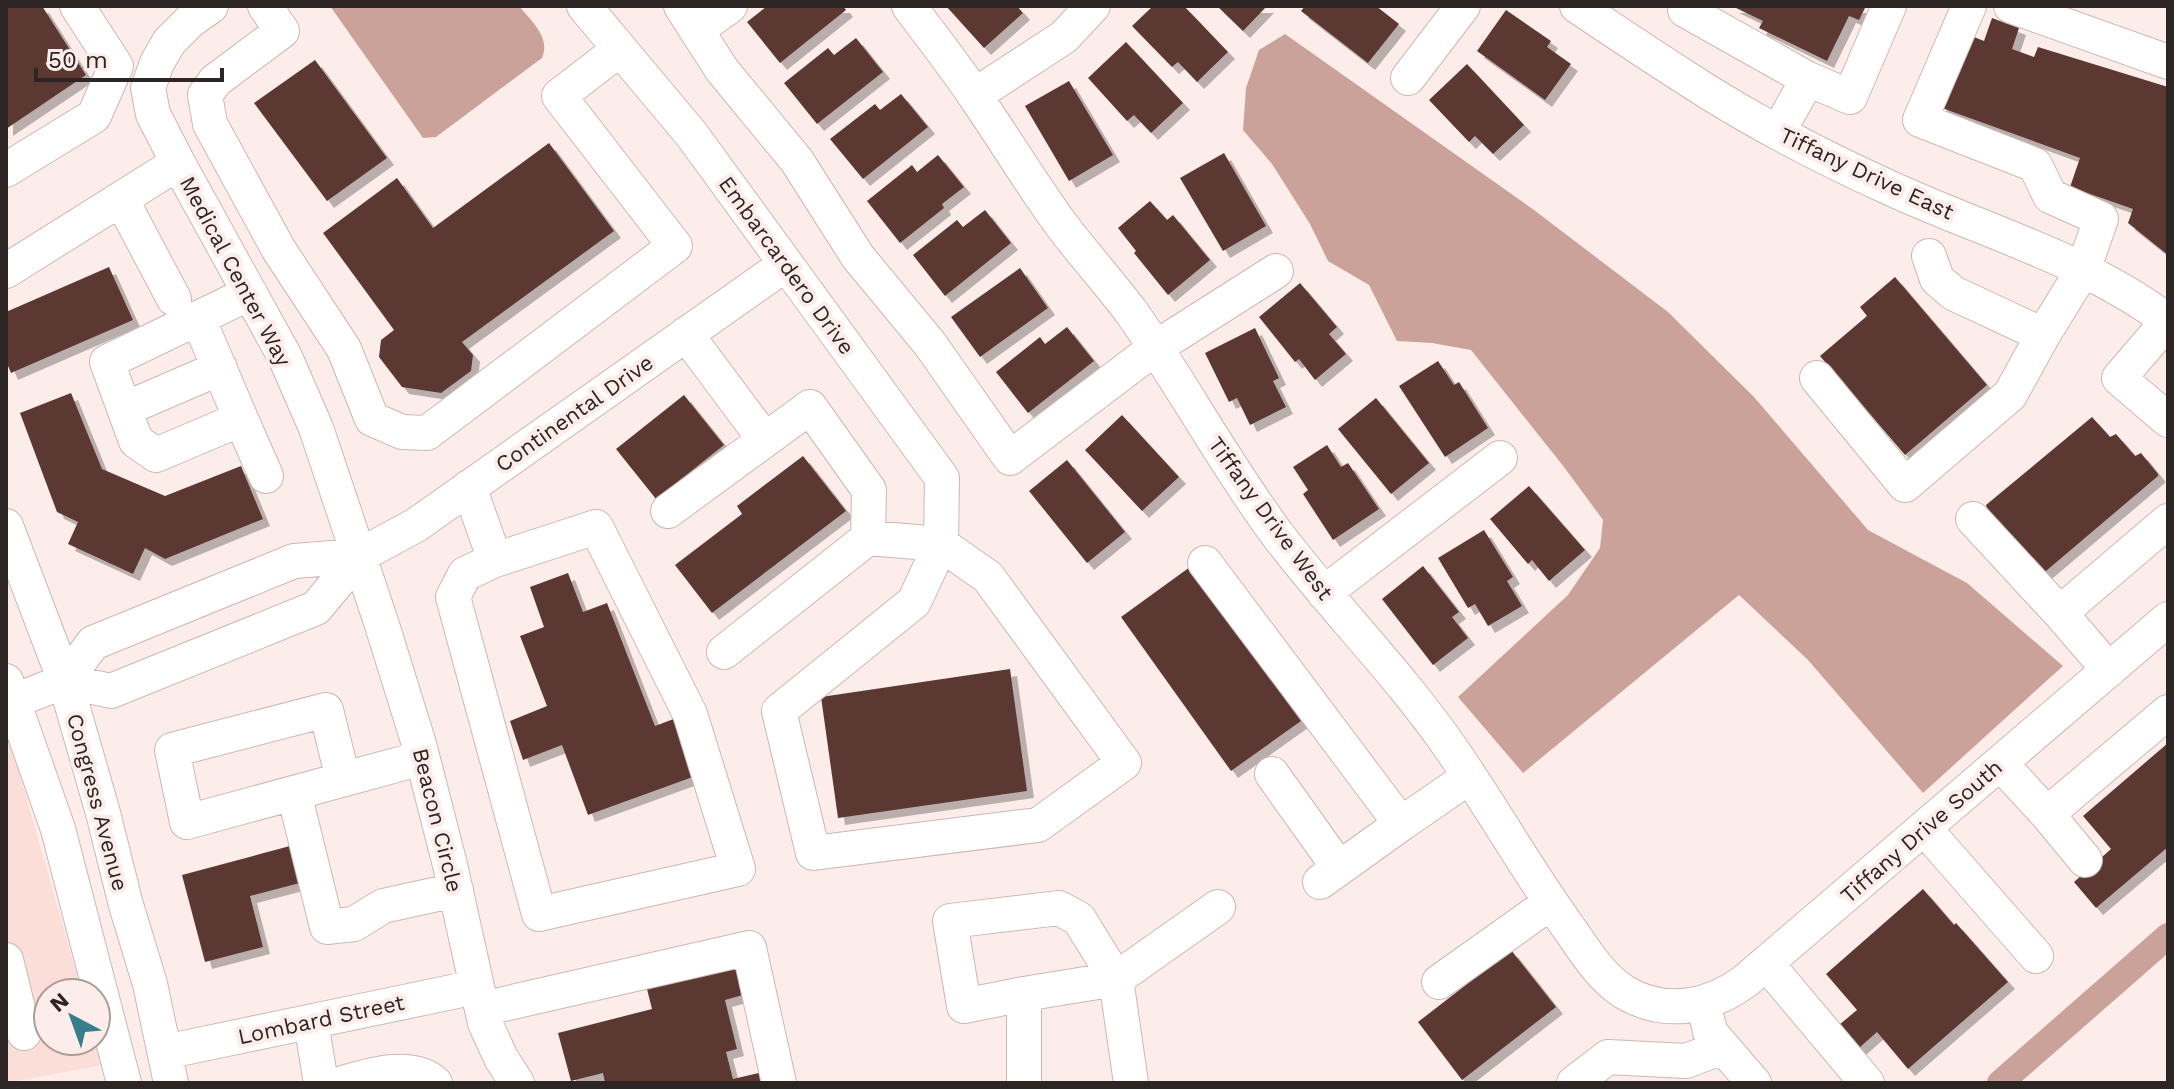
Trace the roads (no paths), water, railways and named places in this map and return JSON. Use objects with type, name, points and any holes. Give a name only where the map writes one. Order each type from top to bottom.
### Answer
[{"type":"street","points":[[77,6],[116,66]]},
{"type":"street","points":[[265,6],[282,31],[215,81],[205,95],[210,124],[283,257],[344,349],[372,419],[402,432],[427,433],[675,246],[559,96],[620,49]]},
{"type":"street","name":"Embarcardero Drive","points":[[584,6],[692,135],[942,478],[941,544]]},
{"type":"street","points":[[730,6],[689,18],[722,70],[797,161],[858,257],[930,344],[1010,458],[1155,348],[1276,271]]},
{"type":"street","name":"Tiffany Drive West","points":[[909,6],[975,95],[1060,223],[1131,313],[1227,463],[1277,533],[1324,593],[1399,679],[1452,749],[1550,903],[1596,967],[1609,980],[1640,1000],[1658,1005]]},
{"type":"street","points":[[975,95],[1064,37],[1093,6]]},
{"type":"street","points":[[1408,78],[1463,6]]},
{"type":"street","name":"Tiffany Drive East","points":[[1577,6],[1710,93],[1778,132],[1890,188],[2083,270],[2168,321]]},
{"type":"street","points":[[1656,58],[1686,8],[1808,79],[1850,97],[1889,6]]},
{"type":"street","points":[[1817,378],[1905,485],[2010,395],[2083,270],[2101,219],[2050,196],[2035,165],[1920,120],[1969,6]]},
{"type":"street","points":[[2011,6],[2168,62]]},
{"type":"street","name":"Medical Center Way","points":[[190,12],[157,63],[148,88],[153,114],[285,357],[316,428],[359,556]]},
{"type":"street","points":[[116,66],[157,63]]},
{"type":"street","points":[[6,170],[94,116],[116,66]]},
{"type":"street","points":[[1778,132],[1808,79]]},
{"type":"street","points":[[6,271],[178,163]]},
{"type":"street","points":[[121,199],[220,368],[266,476]]},
{"type":"street","points":[[1929,256],[1937,279],[1953,293],[2043,335]]},
{"type":"street","points":[[241,419],[156,455],[136,441],[107,362],[186,308],[246,287],[283,257]]},
{"type":"street","name":"Continental Drive","points":[[359,556],[294,561],[93,643],[65,681],[111,691],[316,608],[359,556],[416,525],[786,264]]},
{"type":"street","points":[[2168,321],[2119,378],[2168,420]]},
{"type":"street","points":[[686,334],[765,440]]},
{"type":"street","points":[[125,409],[220,368]]},
{"type":"street","points":[[668,511],[810,407],[869,490],[868,538]]},
{"type":"street","points":[[1324,593],[1500,458]]},
{"type":"street","points":[[469,487],[495,560]]},
{"type":"street","points":[[1973,519],[2109,670]]},
{"type":"street","points":[[2060,613],[2168,521]]},
{"type":"street","name":"Congress Avenue","points":[[6,526],[65,681],[150,984],[168,1067]]},
{"type":"street","points":[[596,527],[690,714],[738,869],[539,914],[453,597],[465,574],[495,560],[596,527]]},
{"type":"street","points":[[724,652],[868,538],[941,544],[988,577],[1124,763],[1038,825],[813,853],[779,711],[914,602],[941,544]]},
{"type":"street","name":"Beacon Circle","points":[[359,556],[422,758],[456,890],[485,1023],[517,1083]]},
{"type":"street","points":[[1205,563],[1401,824]]},
{"type":"street","name":"Tiffany Drive South","points":[[1658,1005],[1675,1007],[1706,1018],[1728,993],[2168,619]]},
{"type":"street","points":[[10,691],[65,681]]},
{"type":"street","name":"Congress Avenue","points":[[10,691],[58,829],[92,977]]},
{"type":"street","points":[[343,779],[326,710],[172,750],[187,822],[422,758]]},
{"type":"street","points":[[2047,814],[2168,712]]},
{"type":"street","points":[[2000,763],[2085,860]]},
{"type":"street","points":[[1272,774],[1330,875],[1469,777]]},
{"type":"street","points":[[294,793],[327,927],[354,924],[383,906],[456,890]]},
{"type":"street","points":[[1924,828],[2036,956]]},
{"type":"street","points":[[1439,982],[1550,903]]},
{"type":"street","points":[[1131,1083],[1116,979],[1079,919],[1059,908],[950,921],[964,1006],[1116,979],[1218,907]]},
{"type":"street","name":"Lombard Street","points":[[168,1067],[311,1022],[479,998],[749,948],[779,1083]]},
{"type":"street","points":[[6,960],[26,1032]]},
{"type":"street","points":[[1766,963],[1867,1083]]},
{"type":"street","points":[[1024,994],[1024,1083]]},
{"type":"street","points":[[1574,1083],[1608,1057],[1686,1061],[1715,1050],[1706,1018]]},
{"type":"street","points":[[1706,1018],[1754,1083]]},
{"type":"street","points":[[311,1022],[321,1083]]},
{"type":"street","name":"Congress Avenue","points":[[112,1049],[124,1083]]},
{"type":"street","points":[[343,1083],[401,1072],[425,1076],[435,1083]]},
{"type":"waterway","points":[[2000,1083],[2168,936]]}]
